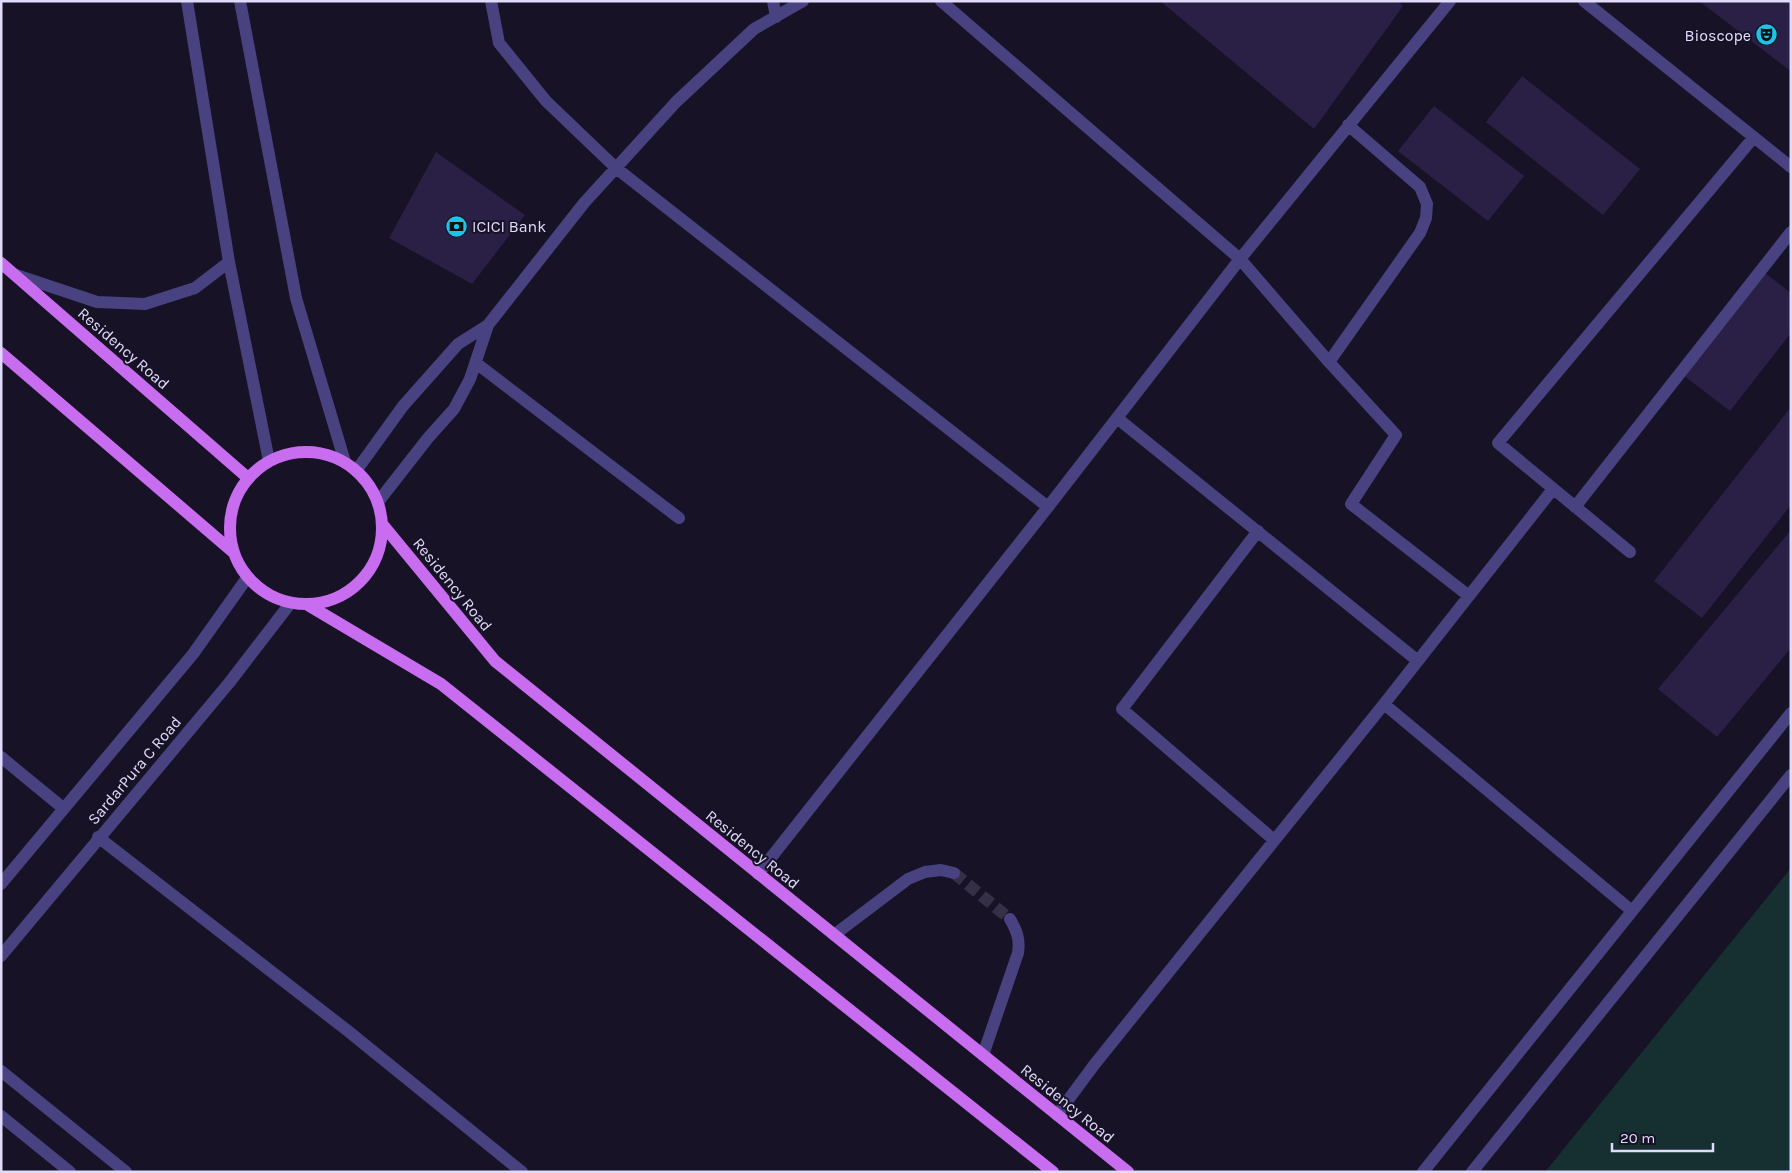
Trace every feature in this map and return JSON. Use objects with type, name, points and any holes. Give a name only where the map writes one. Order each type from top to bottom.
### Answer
[{"type":"main road","name":"Residency Road","points":[[1,263],[248,478]]},
{"type":"main road","points":[[1,353],[233,552]]},
{"type":"main road","points":[[294,452],[320,453],[345,462],[365,479],[378,502],[383,525],[380,549],[370,572],[353,589],[331,600],[308,605],[290,605],[262,590],[247,578],[233,552],[229,526],[234,500],[248,478],[269,461],[294,452]]},
{"type":"main road","name":"Residency Road","points":[[383,525],[495,661],[1128,1172]]},
{"type":"main road","points":[[308,605],[441,684],[1053,1172]]},
{"type":"street","points":[[187,1],[229,262],[269,461]]},
{"type":"street","points":[[240,1],[296,298],[345,462]]},
{"type":"street","points":[[490,1],[499,43],[546,101],[616,168],[1048,507]]},
{"type":"street","points":[[773,1],[776,17]]},
{"type":"street","points":[[356,471],[403,406],[458,344],[488,325],[584,203],[676,102],[754,29],[803,1]]},
{"type":"street","points":[[941,1],[1240,259],[1329,362],[1396,435],[1351,504],[1469,596]]},
{"type":"street","points":[[758,874],[1048,507],[1240,259],[1450,1]]},
{"type":"street","points":[[1584,1],[1791,167]]},
{"type":"street","points":[[1329,362],[1420,233],[1426,218],[1427,204],[1420,187],[1348,124]]},
{"type":"street","points":[[1630,552],[1498,442],[1754,137]]},
{"type":"street","points":[[1575,507],[1791,232]]},
{"type":"street","points":[[16,275],[97,302],[145,304],[195,288],[229,262]]},
{"type":"street","points":[[378,502],[428,438],[454,409],[470,379],[488,325]]},
{"type":"street","points":[[476,363],[679,518]]},
{"type":"street","points":[[1117,418],[1418,661]]},
{"type":"street","points":[[1057,1115],[1094,1065],[1384,704],[1553,489]]},
{"type":"street","points":[[1258,531],[1122,709],[1274,840]]},
{"type":"street","name":"SardarPura C Road","points":[[1,884],[193,654],[247,578]]},
{"type":"street","name":"SardarPura C Road","points":[[1,956],[229,683],[290,605]]},
{"type":"street","points":[[1384,704],[1632,911]]},
{"type":"street","points":[[1423,1172],[1791,713]]},
{"type":"street","points":[[1,757],[63,808]]},
{"type":"street","points":[[1472,1172],[1791,775]]},
{"type":"street","points":[[98,838],[348,1031],[522,1172]]},
{"type":"street","points":[[834,935],[908,879],[925,872],[941,870],[954,873]]},
{"type":"street","points":[[983,1055],[1018,953],[1020,942],[1010,919]]},
{"type":"street","points":[[1,1071],[126,1172]]},
{"type":"street","points":[[1,1116],[70,1172]]},
{"type":"green space","points":[[1791,868],[1791,1172],[1545,1172]]},
{"type":"building","points":[[1160,1],[1397,1],[1403,6],[1314,129]]},
{"type":"building","name":"Bioscope","points":[[1699,1],[1791,1],[1791,68],[1789,70]]},
{"type":"building","points":[[1522,76],[1640,169],[1603,215],[1486,122]]},
{"type":"building","points":[[1434,106],[1524,176],[1488,221],[1398,151]]},
{"type":"building","name":"ICICI Bank","points":[[436,152],[525,215],[472,284],[389,238]]},
{"type":"building","points":[[1764,272],[1791,293],[1791,333],[1730,411],[1683,375]]},
{"type":"building","points":[[1791,407],[1791,505],[1702,618],[1654,581]]},
{"type":"building","points":[[1791,530],[1791,648],[1717,737],[1658,689]]},
{"type":"tunnel","points":[[954,873],[1010,919]]},
{"type":"place","name":"Bioscope","points":[[1767,35]]},
{"type":"place","name":"ICICI Bank","points":[[456,226]]}]
